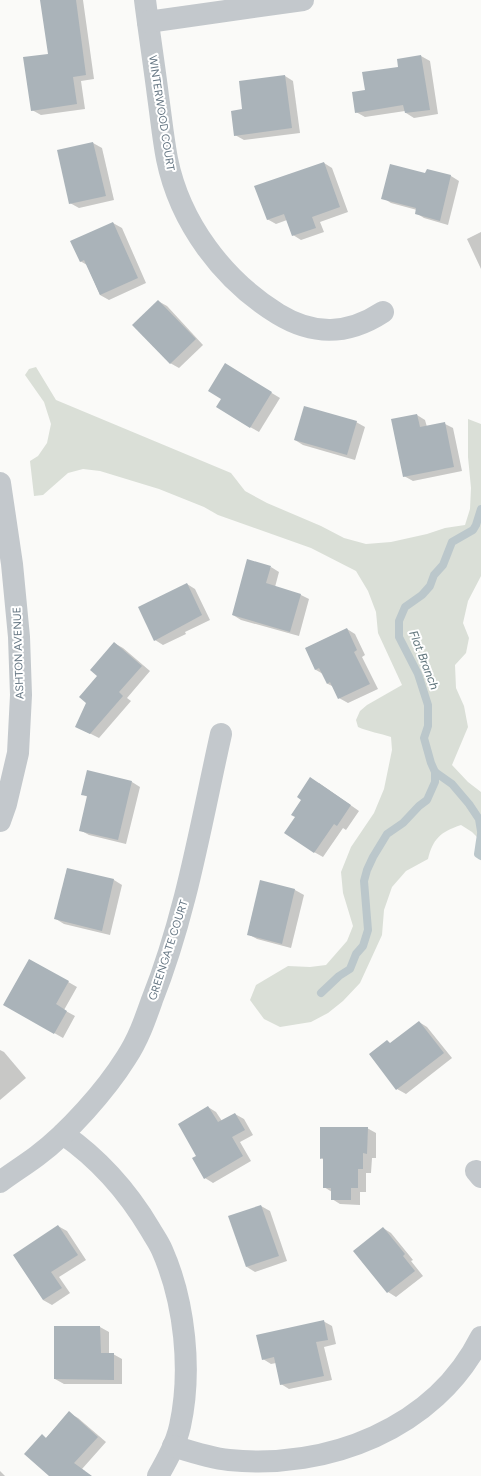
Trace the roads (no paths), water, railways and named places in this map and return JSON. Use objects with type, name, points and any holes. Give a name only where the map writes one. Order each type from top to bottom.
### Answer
[{"type":"street","name":"WINTERWOOD COURT","points":[[145,0],[167,159],[178,196],[195,230],[217,261],[238,283],[267,307],[293,323],[314,329],[332,330],[355,326],[383,312]]},
{"type":"street","points":[[148,22],[303,0]]},
{"type":"street","name":"ASHTON AVENUE","points":[[0,483],[12,564],[19,630],[21,695],[18,754],[6,804],[0,821]]},
{"type":"street","name":"GREENGATE COURT","points":[[0,1182],[38,1156],[63,1134],[96,1099],[126,1058],[138,1037],[163,974],[182,908],[221,734]]},
{"type":"street","points":[[63,1134],[111,1175],[137,1207],[162,1250],[174,1282],[183,1324],[186,1359],[185,1394],[180,1427],[173,1446],[158,1476]]},
{"type":"street","points":[[173,1446],[205,1456],[252,1462],[292,1460],[331,1453],[361,1443],[396,1426],[426,1405],[453,1378],[476,1348],[481,1338]]},
{"type":"waterway","name":"Flat Branch","points":[[481,509],[473,530],[452,542],[443,565],[434,575],[430,586],[422,595],[405,607],[399,621],[399,637],[418,674],[428,705],[428,726],[424,738],[431,763],[435,772],[452,784],[469,804],[479,819],[481,831]]},
{"type":"waterway","points":[[321,993],[339,976],[350,969],[356,954],[363,946],[368,930],[364,881],[373,857],[387,834],[403,823],[419,806],[427,800],[435,782],[435,772]]},
{"type":"waterway","name":"Flat Branch","points":[[481,834],[478,854],[481,856]]}]
